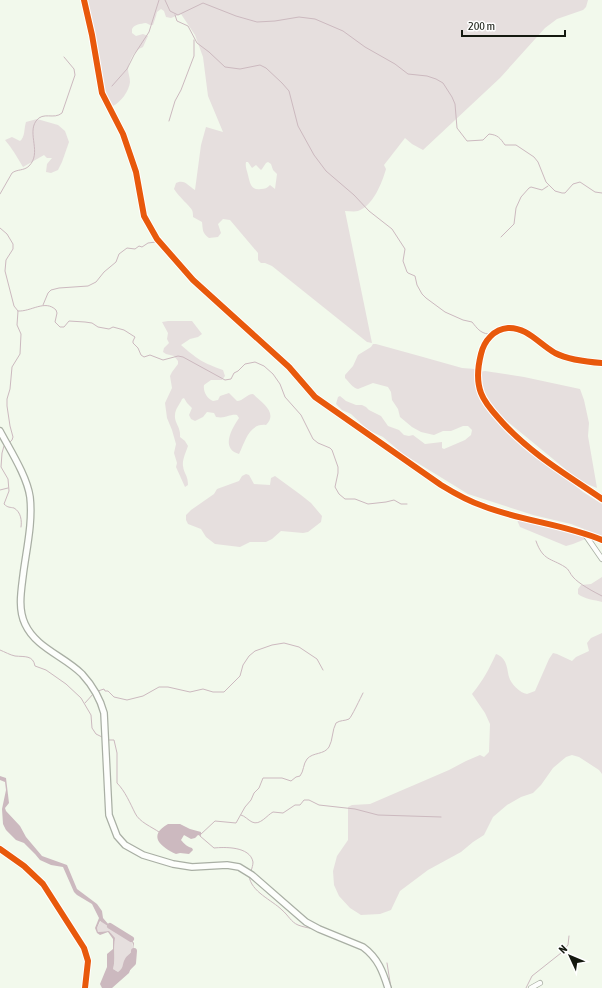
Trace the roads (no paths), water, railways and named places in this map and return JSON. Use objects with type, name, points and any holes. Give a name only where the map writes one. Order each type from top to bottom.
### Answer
[{"type":"main road","points":[[0,431],[20,469],[30,497],[31,516],[20,607],[22,618],[36,640],[81,674],[99,698],[104,713],[109,815],[111,824],[117,836],[125,845],[138,853],[173,864],[192,867],[228,865],[244,869],[306,922],[363,947],[368,951],[380,965],[388,988]]},
{"type":"street","points":[[84,0],[92,35],[100,89],[124,134],[132,156],[144,216],[158,239],[193,280],[289,367],[316,397],[441,485],[456,494],[483,506],[584,533],[602,540]]},
{"type":"street","points":[[602,363],[567,358],[555,353],[523,331],[509,328],[502,329],[485,343],[479,361],[478,379],[481,393],[487,404],[517,438],[540,457],[602,499]]},
{"type":"street","points":[[584,533],[602,559]]},
{"type":"street","points":[[0,849],[24,866],[43,884],[84,948],[88,961],[85,988]]},
{"type":"street","points":[[531,988],[540,983]]},
{"type":"waterway","points":[[112,86],[127,69],[149,32],[159,0]]},
{"type":"waterway","points":[[165,0],[170,11],[178,15],[203,3],[236,16],[257,22],[299,17],[315,19],[343,31],[365,47],[395,64],[408,74],[427,76],[443,83],[455,104],[457,128],[467,141],[483,140],[489,134],[495,135],[505,145],[516,145],[534,157],[538,162],[546,182],[555,191],[565,193],[573,184],[580,182],[595,192],[602,193]]},
{"type":"waterway","points":[[175,15],[177,21],[188,26],[197,43],[225,67],[240,69],[260,65],[266,68],[282,83],[289,91],[298,126],[314,155],[326,171],[354,195],[369,211],[392,229],[405,249],[403,261],[407,272],[415,276],[417,285],[422,294],[445,312],[463,320],[472,322],[477,328],[488,334]]},
{"type":"waterway","points":[[169,121],[175,101],[181,90],[194,56],[194,40]]},
{"type":"waterway","points":[[0,194],[12,173],[27,168],[33,161],[35,149],[33,132],[36,121],[45,116],[56,116],[62,113],[75,75],[74,69],[64,57]]},
{"type":"waterway","points":[[501,237],[514,224],[516,208],[521,197],[529,188],[531,187],[542,190],[548,186]]},
{"type":"waterway","points":[[0,228],[7,234],[13,244],[13,249],[6,260],[5,271],[14,306],[18,311],[17,325],[21,334],[20,354],[12,367],[10,389],[7,399],[10,426],[13,437],[10,442]]},
{"type":"waterway","points":[[43,305],[48,293],[51,290],[88,286],[96,282],[104,272],[116,262],[119,254],[127,248],[135,249],[139,246],[142,247],[148,243],[156,242]]},
{"type":"waterway","points":[[18,311],[47,306],[56,310],[57,313],[55,322],[60,327],[64,327],[69,321],[92,323],[98,327],[109,329],[113,327],[124,330],[135,337],[133,343],[144,357],[150,355],[163,360],[178,356],[183,357],[225,380],[231,379],[234,373],[245,364],[255,362],[264,366],[273,374],[280,384],[285,397],[301,415],[313,439],[332,450],[338,467],[335,487],[339,494],[345,499],[355,499],[368,504],[394,500],[401,504],[407,504]]},
{"type":"waterway","points":[[4,446],[1,467],[8,479],[9,491],[4,504],[8,507],[14,508],[20,514],[21,527]]},
{"type":"waterway","points":[[0,490],[8,488]]},
{"type":"waterway","points":[[536,541],[545,556],[566,568],[579,582],[602,596]]},
{"type":"waterway","points":[[98,691],[104,689],[114,697],[127,700],[143,696],[159,687],[168,687],[190,692],[203,689],[213,692],[224,692],[240,676],[243,665],[249,656],[255,651],[272,645],[284,643],[299,647],[317,659],[323,670]]},
{"type":"waterway","points":[[0,650],[13,656],[30,658],[34,662],[35,666],[46,670],[66,684],[81,698],[91,715],[92,728],[96,734],[102,737]]},
{"type":"waterway","points":[[85,703],[94,693]]},
{"type":"waterway","points":[[200,835],[215,821],[236,823],[254,793],[259,788],[263,778],[282,778],[291,781],[300,776],[309,757],[327,750],[336,723],[349,719],[363,693]]},
{"type":"waterway","points":[[108,740],[114,740],[117,753],[117,783],[125,793],[137,816],[143,822],[159,832]]},
{"type":"waterway","points":[[241,815],[252,822],[258,823],[273,812],[283,813],[295,805],[300,805],[304,800],[309,800],[319,805],[355,809],[378,815],[441,817]]},
{"type":"waterway","points":[[200,836],[214,848],[236,849],[247,853],[253,862],[251,871]]},
{"type":"waterway","points":[[249,876],[254,887],[262,895],[278,906],[293,922],[300,926],[314,929]]},
{"type":"waterway","points":[[110,926],[131,939]]},
{"type":"waterway","points":[[526,988],[532,976],[561,953],[568,945],[569,936]]},
{"type":"waterway","points":[[127,969],[133,963],[134,951]]},
{"type":"waterway","points":[[387,963],[391,988]]}]
